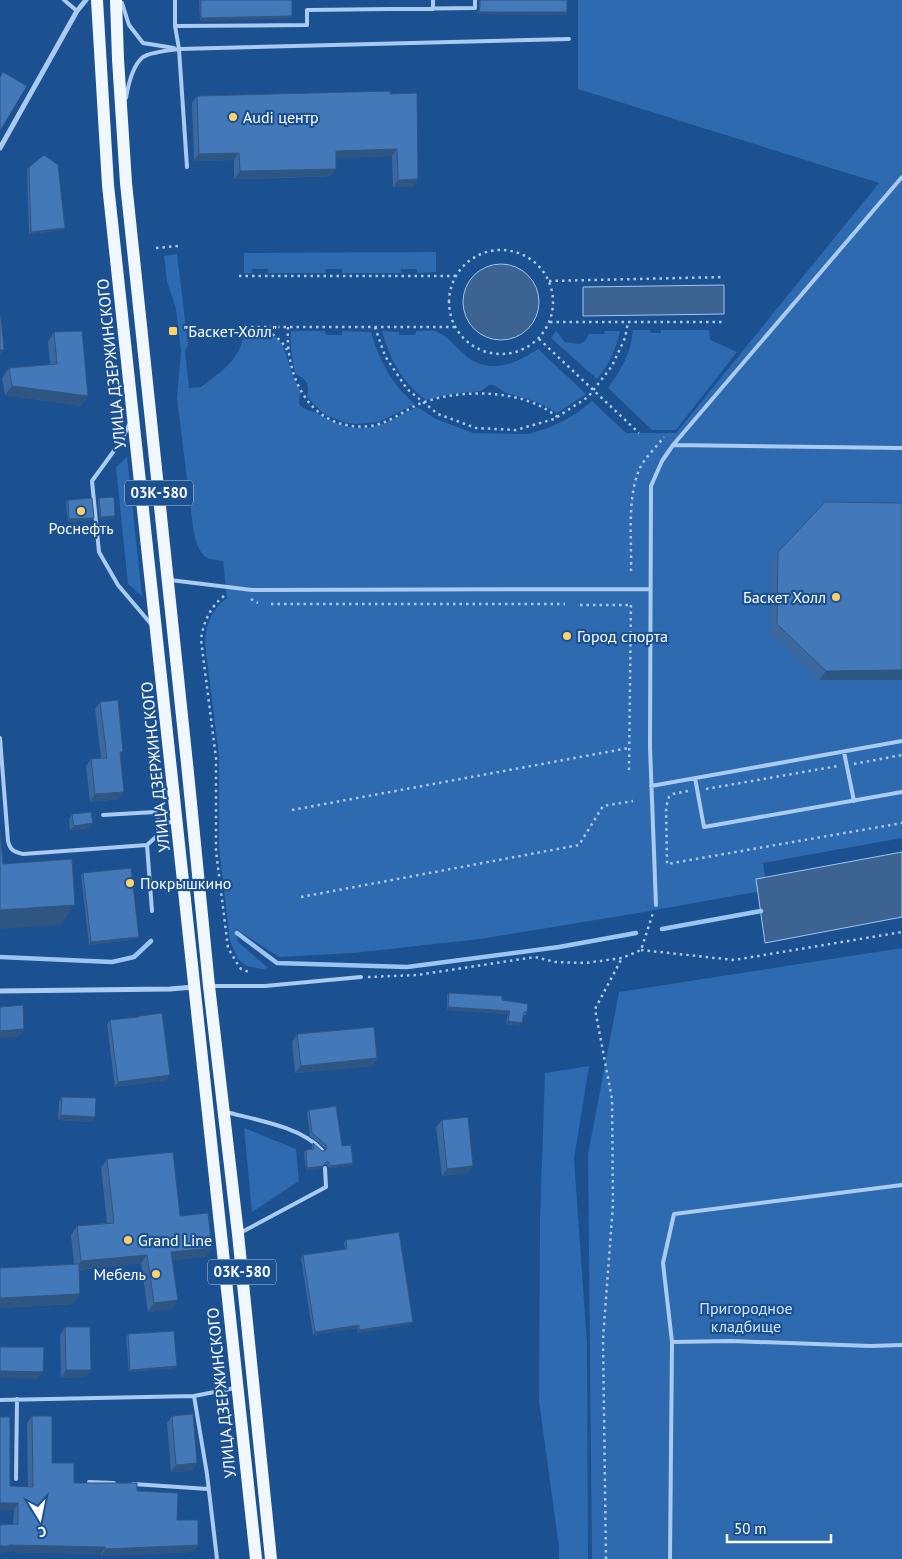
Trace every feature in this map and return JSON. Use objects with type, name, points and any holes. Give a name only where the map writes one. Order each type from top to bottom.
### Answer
[{"type":"main road","name":"УЛИЦА ДЗЕРЖИНСКОГО","points":[[97,0],[108,185],[256,1559]]},
{"type":"main road","name":"УЛИЦА ДЗЕРЖИНСКОГО","points":[[116,0],[126,182],[209,986],[238,1234],[271,1559]]},
{"type":"main road","points":[[151,578],[168,580]]},
{"type":"main road","points":[[194,987],[209,986]]},
{"type":"street","points":[[0,148],[86,0]]},
{"type":"street","points":[[0,991],[194,987]]},
{"type":"lane","points":[[64,0],[78,11]]},
{"type":"lane","points":[[121,0],[129,25],[143,43],[179,48],[569,39]]},
{"type":"lane","points":[[175,0],[175,26],[179,48],[187,167]]},
{"type":"lane","points":[[433,0],[433,9]]},
{"type":"lane","points":[[175,26],[307,24],[307,10],[475,8],[475,0]]},
{"type":"lane","points":[[122,133],[125,102],[135,68],[143,57],[179,48]]},
{"type":"lane","points":[[24,92],[31,92]]},
{"type":"lane","points":[[656,905],[651,786],[651,486],[662,461],[673,445],[902,177]]},
{"type":"lane","points":[[134,417],[121,441],[92,481],[98,543],[99,552],[118,585],[156,630]]},
{"type":"lane","points":[[673,445],[902,448]]},
{"type":"lane","points":[[168,580],[252,590],[650,589]]},
{"type":"lane","points":[[0,738],[8,841],[10,848],[15,853],[148,845],[158,835],[157,814],[155,812],[103,815]]},
{"type":"lane","points":[[651,786],[902,741]]},
{"type":"lane","points":[[844,752],[854,801]]},
{"type":"lane","points":[[695,778],[704,827],[902,792]]},
{"type":"lane","points":[[158,823],[177,822]]},
{"type":"lane","points":[[148,845],[152,911]]},
{"type":"lane","points":[[209,986],[265,986],[361,977]]},
{"type":"lane","points":[[224,1111],[296,1131],[315,1142],[322,1150]]},
{"type":"lane","points":[[238,1234],[326,1187],[325,1168]]},
{"type":"lane","points":[[670,1559],[672,1342],[664,1263],[674,1214],[902,1185]]},
{"type":"lane","points":[[672,1342],[731,1341],[870,1346],[902,1345]]},
{"type":"lane","points":[[0,1400],[194,1396],[237,1388]]},
{"type":"lane","points":[[194,1396],[217,1559]]},
{"type":"lane","points":[[16,1479],[17,1399]]},
{"type":"lane","points":[[89,1482],[119,1483]]},
{"type":"lane","points":[[129,1484],[208,1489]]},
{"type":"path","points":[[156,248],[178,246]]},
{"type":"path","points":[[503,250],[520,253],[535,262],[547,275],[553,291],[554,308],[550,322],[539,339],[525,349],[508,354],[491,354],[475,347],[461,336],[452,321],[449,304],[451,287],[456,276],[471,259],[486,252],[503,250]]},
{"type":"path","points":[[239,276],[456,276]]},
{"type":"path","points":[[549,282],[724,277]]},
{"type":"path","points":[[550,322],[724,322]]},
{"type":"path","points":[[375,327],[385,356],[407,389],[438,414],[476,428],[516,430],[554,419],[588,397],[612,366],[625,338],[628,322]]},
{"type":"path","points":[[238,327],[456,327]]},
{"type":"path","points":[[257,327],[270,332],[285,346],[289,354]]},
{"type":"path","points":[[288,327],[287,344],[290,364],[297,384],[306,400],[319,412],[336,422],[355,426],[373,426],[390,420],[423,403],[448,396],[470,393],[518,398],[541,406],[558,417]]},
{"type":"path","points":[[539,339],[639,433]]},
{"type":"path","points":[[632,571],[632,508],[636,477],[643,464],[664,437]]},
{"type":"path","points":[[230,594],[218,600],[209,613],[204,623],[201,640],[216,758],[216,851],[228,948],[231,956],[241,969],[249,972]]},
{"type":"path","points":[[250,599],[258,603]]},
{"type":"path","points":[[629,770],[631,601]]},
{"type":"path","points":[[271,604],[565,604]]},
{"type":"path","points":[[580,605],[631,605]]},
{"type":"path","points":[[292,810],[629,748]]},
{"type":"path","points":[[902,755],[673,794],[667,801],[666,807],[667,864],[902,823]]},
{"type":"path","points":[[301,897],[579,845],[603,806],[633,801]]},
{"type":"path","points":[[641,950],[656,905]]},
{"type":"path","points":[[361,977],[417,975],[535,957],[555,962],[585,963],[622,958],[641,950],[734,960],[902,932]]},
{"type":"path","points":[[606,1559],[602,1339],[613,1204],[612,1098],[595,1009],[622,958]]},
{"type":"green space","name":"Город спорта","points":[[578,0],[902,0],[902,838],[763,863],[767,890],[480,939],[354,953],[279,957],[236,929],[238,942],[267,967],[266,970],[246,966],[238,959],[230,941],[219,847],[219,756],[205,644],[206,630],[210,618],[217,607],[227,598],[223,561],[210,559],[203,554],[198,546],[194,531],[177,398],[181,351],[176,309],[167,281],[164,256],[177,254],[188,345],[185,351],[189,388],[201,387],[223,370],[239,350],[246,331],[257,331],[273,335],[282,344],[300,392],[299,404],[301,407],[347,426],[358,428],[380,425],[417,407],[436,419],[473,433],[528,434],[563,421],[592,401],[626,433],[676,433],[879,183],[578,89]]},
{"type":"green space","points":[[436,252],[436,272],[417,273],[417,269],[401,269],[401,273],[342,273],[342,269],[326,269],[325,273],[268,273],[268,269],[252,269],[252,273],[244,273],[244,253]]},
{"type":"green space","points":[[633,330],[650,330],[651,333],[661,333],[661,330],[709,330],[710,340],[737,352],[676,430],[652,430],[608,388],[625,361]]},
{"type":"green space","points":[[291,331],[325,331],[326,335],[342,335],[342,331],[371,332],[387,371],[400,389],[415,404],[379,422],[355,424],[343,422],[324,414],[307,397],[308,386],[303,379],[296,375],[293,364]]},
{"type":"green space","points":[[382,331],[399,332],[399,335],[415,335],[416,331],[435,331],[448,339],[466,356],[484,365],[493,366],[512,363],[538,349],[586,394],[557,413],[539,403],[506,393],[494,385],[489,385],[481,391],[451,394],[426,400],[410,386],[398,370]]},
{"type":"green space","points":[[556,331],[565,342],[579,344],[585,341],[589,334],[620,331],[612,356],[597,379],[551,338]]},
{"type":"green space","points":[[127,457],[142,596],[128,584],[116,467]]},
{"type":"green space","name":"Пригородное кладбище","points":[[902,948],[902,1559],[592,1559],[588,1154],[619,992]]},
{"type":"green space","points":[[589,1066],[574,1159],[587,1344],[588,1559],[559,1559],[559,1547],[539,1401],[540,1220],[545,1073]]},
{"type":"green space","points":[[244,1128],[296,1149],[299,1181],[252,1212]]},
{"type":"shaded area","points":[[501,264],[515,267],[528,275],[536,288],[539,302],[536,316],[528,329],[515,337],[501,340],[487,337],[474,329],[466,316],[463,302],[466,288],[474,275],[487,267]]},
{"type":"shaded area","points":[[724,285],[724,314],[583,316],[583,287]]},
{"type":"shaded area","points":[[902,852],[902,917],[765,943],[756,879]]},
{"type":"building","points":[[201,0],[292,0],[292,16],[201,18]]},
{"type":"building","points":[[480,0],[567,0],[567,12],[479,12]]},
{"type":"building","points":[[3,72],[27,86],[0,131],[0,77]]},
{"type":"building","points":[[390,91],[390,94],[417,93],[418,179],[398,180],[397,149],[336,151],[336,169],[240,171],[239,153],[199,154],[197,96]]},
{"type":"building","points":[[44,155],[58,165],[65,228],[31,232],[29,167]]},
{"type":"building","points":[[1,316],[4,350],[0,350]]},
{"type":"building","points":[[82,331],[88,396],[12,386],[9,368],[57,364],[54,332]]},
{"type":"building","points":[[114,497],[115,516],[101,517],[99,498]]},
{"type":"building","points":[[92,498],[94,518],[69,519],[68,500]]},
{"type":"building","name":"Баскет Холл","points":[[825,502],[902,503],[902,670],[826,671],[777,624],[778,552]]},
{"type":"building","points":[[118,700],[123,752],[120,752],[124,792],[95,794],[91,759],[107,758],[100,702]]},
{"type":"building","points":[[91,812],[93,823],[74,826],[72,814]]},
{"type":"building","points":[[0,829],[3,864],[72,859],[75,905],[0,910]]},
{"type":"building","points":[[131,868],[139,937],[91,942],[83,873]]},
{"type":"building","points":[[449,993],[502,996],[502,1000],[528,1004],[527,1012],[524,1012],[522,1023],[508,1021],[510,1011],[448,1007]]},
{"type":"building","points":[[23,1005],[24,1029],[0,1031],[0,1007]]},
{"type":"building","points":[[162,1013],[170,1075],[118,1082],[110,1020]]},
{"type":"building","points":[[374,1027],[377,1058],[301,1066],[297,1034]]},
{"type":"building","points":[[62,1097],[96,1098],[95,1117],[61,1115]]},
{"type":"building","points":[[336,1106],[342,1146],[351,1145],[353,1163],[330,1166],[329,1162],[326,1162],[323,1166],[307,1168],[306,1150],[314,1149],[313,1143],[322,1151],[325,1151],[327,1148],[312,1133],[309,1110]]},
{"type":"building","points":[[468,1117],[473,1166],[447,1169],[442,1120]]},
{"type":"building","points":[[173,1152],[180,1216],[208,1213],[212,1248],[171,1252],[178,1300],[154,1303],[147,1255],[81,1261],[77,1226],[114,1223],[107,1159]]},
{"type":"building","points":[[399,1232],[413,1322],[359,1330],[359,1325],[315,1332],[303,1255],[347,1249],[346,1240]]},
{"type":"building","points":[[79,1264],[80,1294],[0,1298],[0,1268]]},
{"type":"building","points":[[65,1327],[90,1327],[91,1370],[66,1370]]},
{"type":"building","points":[[174,1331],[177,1366],[130,1370],[128,1334]]},
{"type":"building","points":[[0,1347],[44,1347],[43,1372],[0,1371]]},
{"type":"building","points":[[193,1414],[197,1463],[176,1465],[172,1416]]},
{"type":"building","points":[[32,1416],[52,1416],[52,1463],[74,1463],[74,1483],[137,1483],[137,1491],[178,1493],[177,1520],[198,1520],[198,1545],[105,1549],[105,1547],[0,1546],[0,1525],[18,1524],[18,1503],[0,1503],[0,1417],[10,1417],[10,1486],[33,1487]]},
{"type":"waterway","points":[[662,929],[761,911]]},
{"type":"waterway","points":[[237,933],[277,963],[407,967],[559,947],[636,933]]},
{"type":"waterway","points":[[0,957],[112,962],[134,957],[151,941]]},
{"type":"place","name":"Audi центр","points":[[233,117]]},
{"type":"place","name":"\"Баскет-Холл\"","points":[[173,331]]},
{"type":"place","name":"Роснефть","points":[[81,511]]},
{"type":"place","name":"Баскет Холл","points":[[836,597]]},
{"type":"place","name":"Город спорта","points":[[567,636]]},
{"type":"place","name":"Покрышкино","points":[[130,883]]},
{"type":"place","name":"Grand Line","points":[[128,1240]]},
{"type":"place","name":"Мебель","points":[[156,1274]]}]
